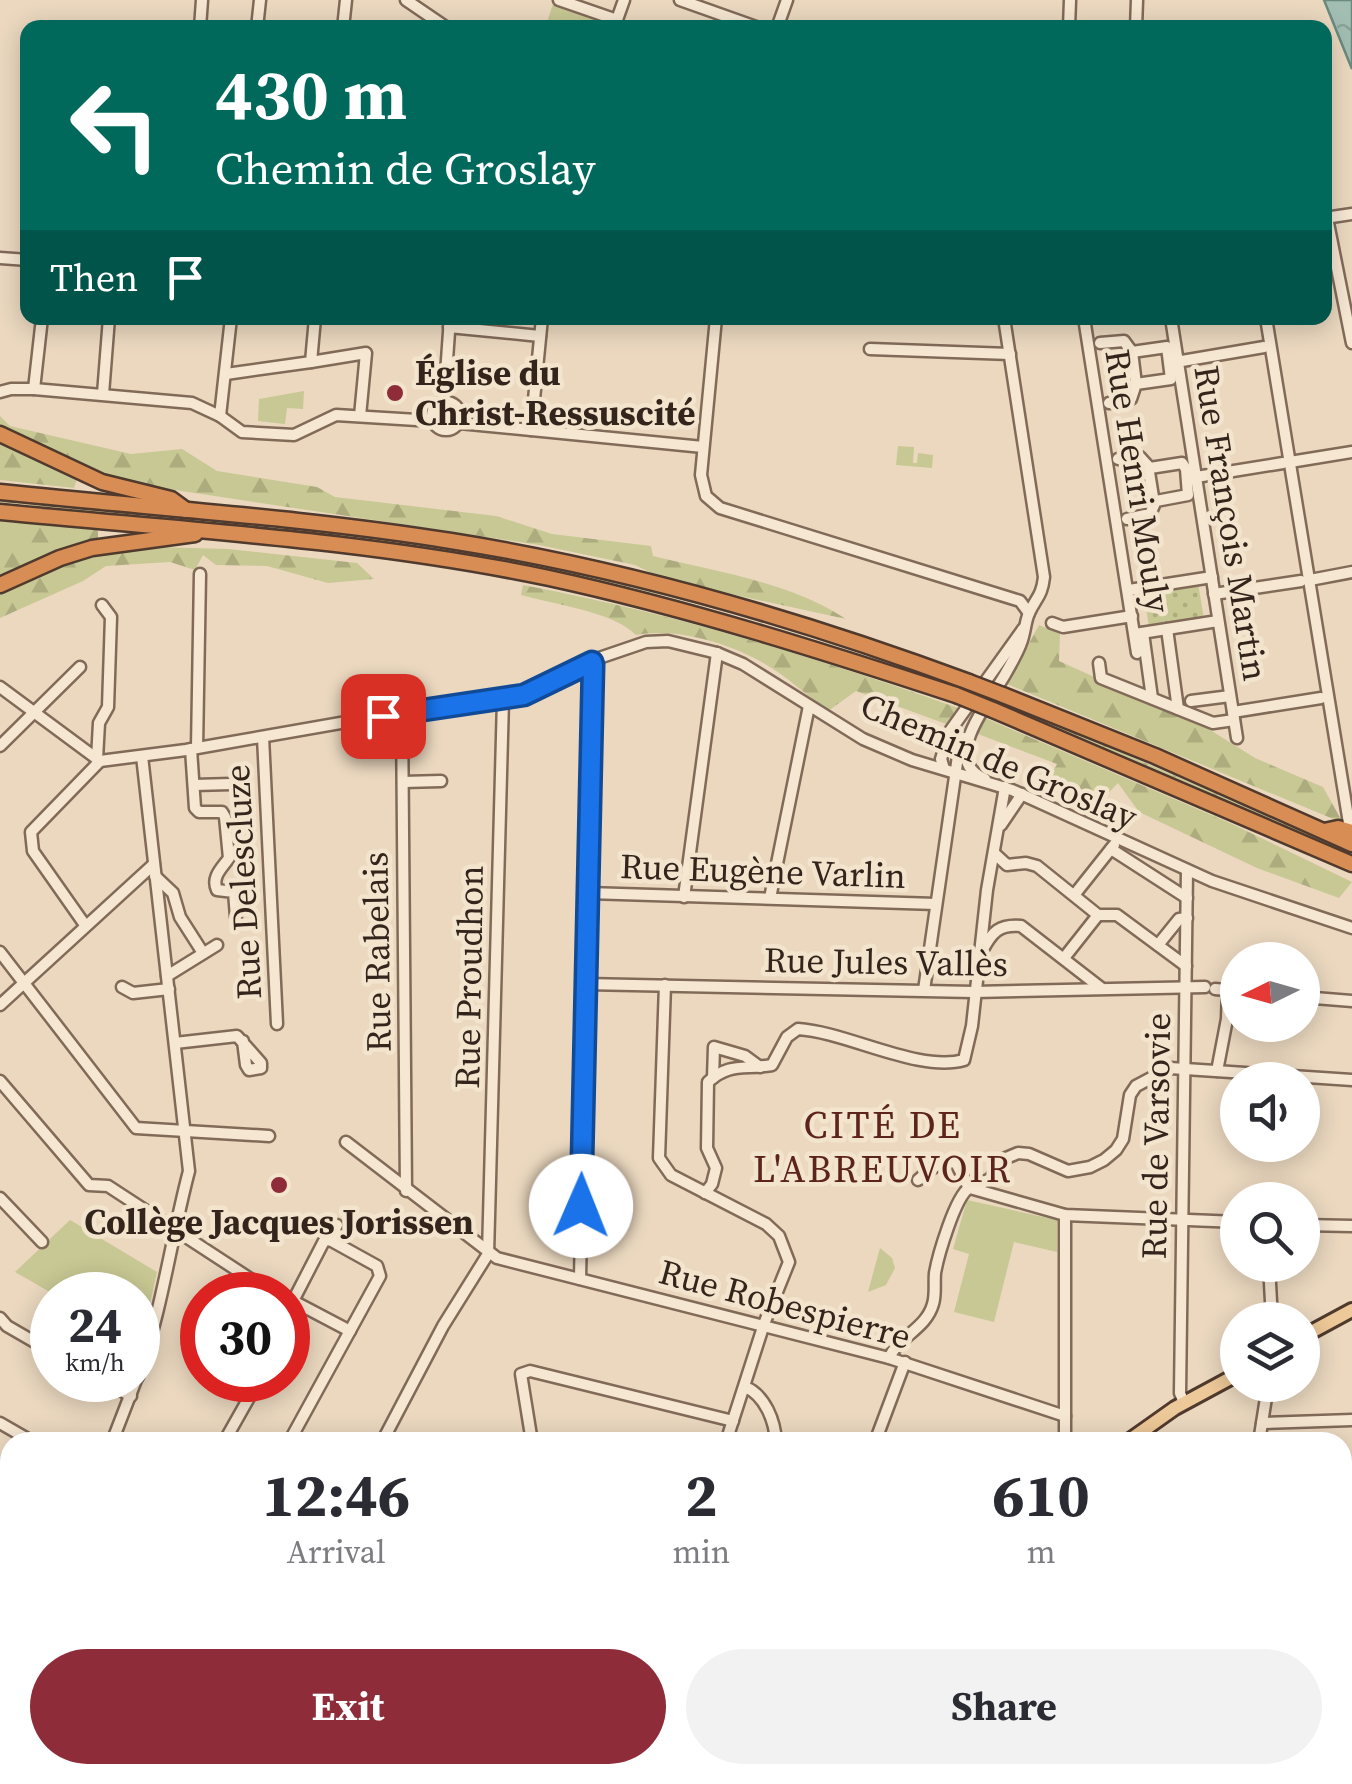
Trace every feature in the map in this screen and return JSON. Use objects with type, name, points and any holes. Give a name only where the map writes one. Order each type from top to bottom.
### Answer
[{"type":"highway","points":[[0,434],[102,482],[171,499],[187,510]]},
{"type":"highway","points":[[0,492],[448,540],[604,571],[731,604],[882,650],[1004,695],[1155,756],[1352,844]]},
{"type":"highway","points":[[0,512],[386,552],[548,578],[757,630],[956,695],[1349,866]]},
{"type":"highway","points":[[0,585],[92,548],[151,539],[177,540],[204,532]]},
{"type":"highway","points":[[1323,832],[1351,827]]},
{"type":"main road","points":[[1320,1327],[1352,1310]]},
{"type":"main road","points":[[1142,1432],[1220,1384]]},
{"type":"street","points":[[406,0],[435,20]]},
{"type":"street","points":[[560,0],[607,20]]},
{"type":"street","points":[[680,0],[736,20]]},
{"type":"street","points":[[1332,247],[1351,337]]},
{"type":"street","points":[[34,389],[41,325]]},
{"type":"street","points":[[103,394],[108,325]]},
{"type":"street","points":[[220,416],[231,325]]},
{"type":"street","points":[[311,362],[314,325]]},
{"type":"street","points":[[433,421],[433,411],[444,402],[450,325]]},
{"type":"street","points":[[469,325],[540,336]]},
{"type":"street","points":[[532,430],[541,325]]},
{"type":"street","points":[[715,325],[704,490],[720,508],[1020,600],[1028,613]]},
{"type":"street","points":[[924,990],[964,738],[1023,640],[1028,613],[1039,601],[1044,577],[1005,325]]},
{"type":"street","name":"Rue Henri Mouly","points":[[1085,325],[1132,616],[1139,634],[1138,653]]},
{"type":"street","name":"Rue François Martin","points":[[1172,325],[1191,478],[1212,577],[1237,738]]},
{"type":"street","points":[[1267,325],[1305,580],[1351,827]]},
{"type":"street","points":[[1100,343],[1124,340],[1132,352],[1136,384],[1131,399],[1109,403]]},
{"type":"street","points":[[1132,352],[1167,346],[1174,362],[1171,379],[1136,384]]},
{"type":"street","points":[[1174,362],[1264,348]]},
{"type":"street","points":[[870,349],[1010,354]]},
{"type":"street","points":[[226,374],[366,353],[360,416]]},
{"type":"street","points":[[0,392],[11,388],[34,389],[192,403],[242,432],[294,435],[336,415],[433,421],[443,430],[459,423],[704,447]]},
{"type":"street","points":[[444,402],[459,410],[459,423]]},
{"type":"street","points":[[1191,478],[1352,452]]},
{"type":"street","points":[[1118,459],[1140,457],[1148,466],[1154,503],[1150,514],[1127,519]]},
{"type":"street","points":[[1148,466],[1182,463],[1191,478],[1188,494],[1154,503]]},
{"type":"street","points":[[1214,594],[1352,572]]},
{"type":"street","points":[[200,574],[194,748],[196,808],[199,812],[222,812],[226,818],[229,858],[215,884],[218,890],[234,892],[236,916]]},
{"type":"street","points":[[1129,590],[1212,577]]},
{"type":"street","points":[[85,925],[33,851],[30,832],[102,760],[99,723],[108,707],[111,617],[102,604]]},
{"type":"street","points":[[1052,623],[1063,627],[1132,616]]},
{"type":"street","points":[[1152,698],[1139,634],[1218,621]]},
{"type":"street","points":[[921,762],[933,754],[1023,629]]},
{"type":"street","points":[[1167,629],[1178,709]]},
{"type":"street","name":"Chemin de Groslay","points":[[102,760],[402,712],[503,700],[534,692],[592,662],[658,640],[716,653],[743,664],[863,739],[1022,794],[1114,844],[1346,926]]},
{"type":"street","points":[[684,896],[716,653]]},
{"type":"street","points":[[580,1279],[592,662]]},
{"type":"street","points":[[1099,663],[1101,678],[1213,723],[1321,698]]},
{"type":"street","points":[[0,746],[80,667]]},
{"type":"street","points":[[0,688],[102,760]]},
{"type":"street","points":[[1191,702],[1230,696]]},
{"type":"street","name":"Rue Proudhon","points":[[488,1254],[503,700]]},
{"type":"street","points":[[770,898],[809,706]]},
{"type":"street","name":"Rue Rabelais","points":[[402,712],[406,1190]]},
{"type":"street","points":[[705,1193],[716,1168],[707,1148],[708,1082],[732,1067],[772,1066],[786,1038],[798,1029],[815,1030],[907,1057],[948,1064],[964,1060],[1004,788],[970,768],[968,746],[975,720]]},
{"type":"street","points":[[944,769],[941,759],[950,731]]},
{"type":"street","name":"Rue Delescluze","points":[[263,737],[277,1024]]},
{"type":"street","points":[[142,756],[189,1171],[160,1297]]},
{"type":"street","points":[[403,782],[441,781]]},
{"type":"street","points":[[194,785],[232,784]]},
{"type":"street","points":[[997,830],[1022,794]]},
{"type":"street","points":[[1075,894],[1114,844],[1187,898]]},
{"type":"street","points":[[994,853],[1007,865]]},
{"type":"street","points":[[986,890],[1007,865],[1037,866],[1098,916],[1117,915],[1186,966]]},
{"type":"street","points":[[0,1004],[85,925],[155,870]]},
{"type":"street","points":[[155,870],[173,893],[180,917],[203,954]]},
{"type":"street","name":"Rue de Varsovie","points":[[1184,1403],[1180,1392],[1187,870]]},
{"type":"street","name":"Rue Eugène Varlin","points":[[588,893],[936,904]]},
{"type":"street","points":[[984,911],[1002,927]]},
{"type":"street","points":[[1064,958],[1098,916]]},
{"type":"street","points":[[1346,926],[1352,916]]},
{"type":"street","points":[[1158,944],[1179,919],[1186,918]]},
{"type":"street","points":[[978,956],[995,930],[1008,925],[1029,930],[1101,988]]},
{"type":"street","points":[[122,987],[133,993],[168,983],[216,945]]},
{"type":"street","points":[[0,952],[136,1128],[270,1136]]},
{"type":"street","name":"Rue Jules Vallès","points":[[585,984],[974,992],[1186,986],[1220,989]]},
{"type":"street","points":[[665,985],[660,1158],[671,1175],[766,1224],[786,1247],[788,1262],[729,1432]]},
{"type":"street","points":[[1320,998],[1352,1001]]},
{"type":"street","points":[[175,1043],[233,1036],[243,1041]]},
{"type":"street","points":[[1217,1071],[1223,1042]]},
{"type":"street","points":[[713,1078],[714,1047],[745,1056],[761,1067]]},
{"type":"street","points":[[889,1358],[892,1350],[928,1317],[946,1232],[962,1192],[990,1179],[1006,1158],[1029,1154],[1068,1170],[1104,1160],[1123,1139],[1130,1095],[1136,1086],[1170,1068],[1352,1080]]},
{"type":"street","points":[[0,1081],[89,1184],[108,1186],[239,1272]]},
{"type":"street","points":[[346,1142],[488,1254],[442,1326],[387,1432]]},
{"type":"street","points":[[918,1180],[941,1162],[952,1162],[970,1188],[1065,1215],[1220,1221]]},
{"type":"street","points":[[0,1198],[42,1242]]},
{"type":"street","points":[[1065,1215],[1065,1432]]},
{"type":"street","points":[[330,1240],[337,1225]]},
{"type":"street","points":[[1320,1225],[1352,1226]]},
{"type":"street","points":[[294,1432],[380,1276],[377,1266],[330,1240],[324,1241],[308,1272]]},
{"type":"street","name":"Rue Robespierre","points":[[488,1254],[905,1362],[1065,1416]]},
{"type":"street","points":[[310,1314],[350,1331]]},
{"type":"street","points":[[0,1318],[30,1339]]},
{"type":"street","points":[[880,1432],[905,1362]]},
{"type":"street","points":[[530,1432],[521,1374],[530,1371],[733,1421]]},
{"type":"street","points":[[744,1387],[756,1391],[764,1403],[773,1432]]},
{"type":"street","points":[[116,1432],[128,1402]]},
{"type":"street","points":[[230,1432],[247,1402]]},
{"type":"street","points":[[1261,1432],[1265,1402]]},
{"type":"street","points":[[1262,1423],[1352,1420]]},
{"type":"green space","points":[[553,4],[602,20],[548,20]]},
{"type":"green space","points":[[304,391],[303,409],[287,408],[285,424],[258,421],[259,399]]},
{"type":"green space","points":[[0,416],[10,426],[131,454],[182,449],[217,471],[317,487],[335,497],[496,516],[552,534],[651,546],[653,556],[777,587],[846,619],[666,580],[635,565],[539,545],[142,485],[34,445],[0,427]]},
{"type":"green space","points":[[0,439],[78,476],[74,488],[0,480]]},
{"type":"green space","points":[[898,446],[914,447],[913,463],[917,463],[918,453],[933,455],[932,468],[896,465]]},
{"type":"green space","points":[[0,499],[302,529],[482,554],[660,592],[836,641],[615,584],[474,556]]},
{"type":"green space","points":[[0,521],[98,530],[98,541],[18,568],[0,579]]},
{"type":"green space","points":[[156,547],[228,549],[357,563],[374,579],[328,583],[267,566],[216,565],[203,555],[195,570],[170,562],[106,566],[83,581],[0,618],[0,593],[39,574],[113,553]]},
{"type":"green space","points":[[1198,583],[1204,619],[1149,628],[1144,592]]},
{"type":"green space","points":[[523,585],[743,638],[958,708],[946,724],[856,691],[828,711],[773,669],[736,649],[685,635],[636,635],[598,614],[521,595]]},
{"type":"green space","points":[[1039,625],[1060,634],[1059,661],[1207,728],[1255,758],[1323,787],[1343,823],[1007,684]]},
{"type":"green space","points":[[848,647],[1039,718],[1352,854],[1034,717]]},
{"type":"green space","points":[[985,718],[1230,823],[1352,882],[1339,898],[1257,868],[1139,812],[1118,783],[1088,814],[1042,791],[1057,764],[978,734]]},
{"type":"green space","points":[[967,1200],[1057,1220],[1057,1252],[1014,1242],[994,1322],[954,1312],[969,1254],[953,1249]]},
{"type":"green space","points":[[70,1220],[157,1272],[30,1272],[30,1281],[15,1272]]},
{"type":"green space","points":[[880,1248],[892,1258],[895,1268],[886,1285],[868,1292]]},
{"type":"water","points":[[1324,0],[1352,0],[1352,69]]},
{"type":"place","name":"Église du Christ-Ressuscité","points":[[395,393]]},
{"type":"place","name":"Collège Jacques Jorissen","points":[[279,1185]]},
{"type":"district","name":"CITÉ DE L'ABREUVOIR","points":[[883,1147]]},
{"type":"route","points":[[383,716],[524,695],[592,662],[581,1206]]}]
